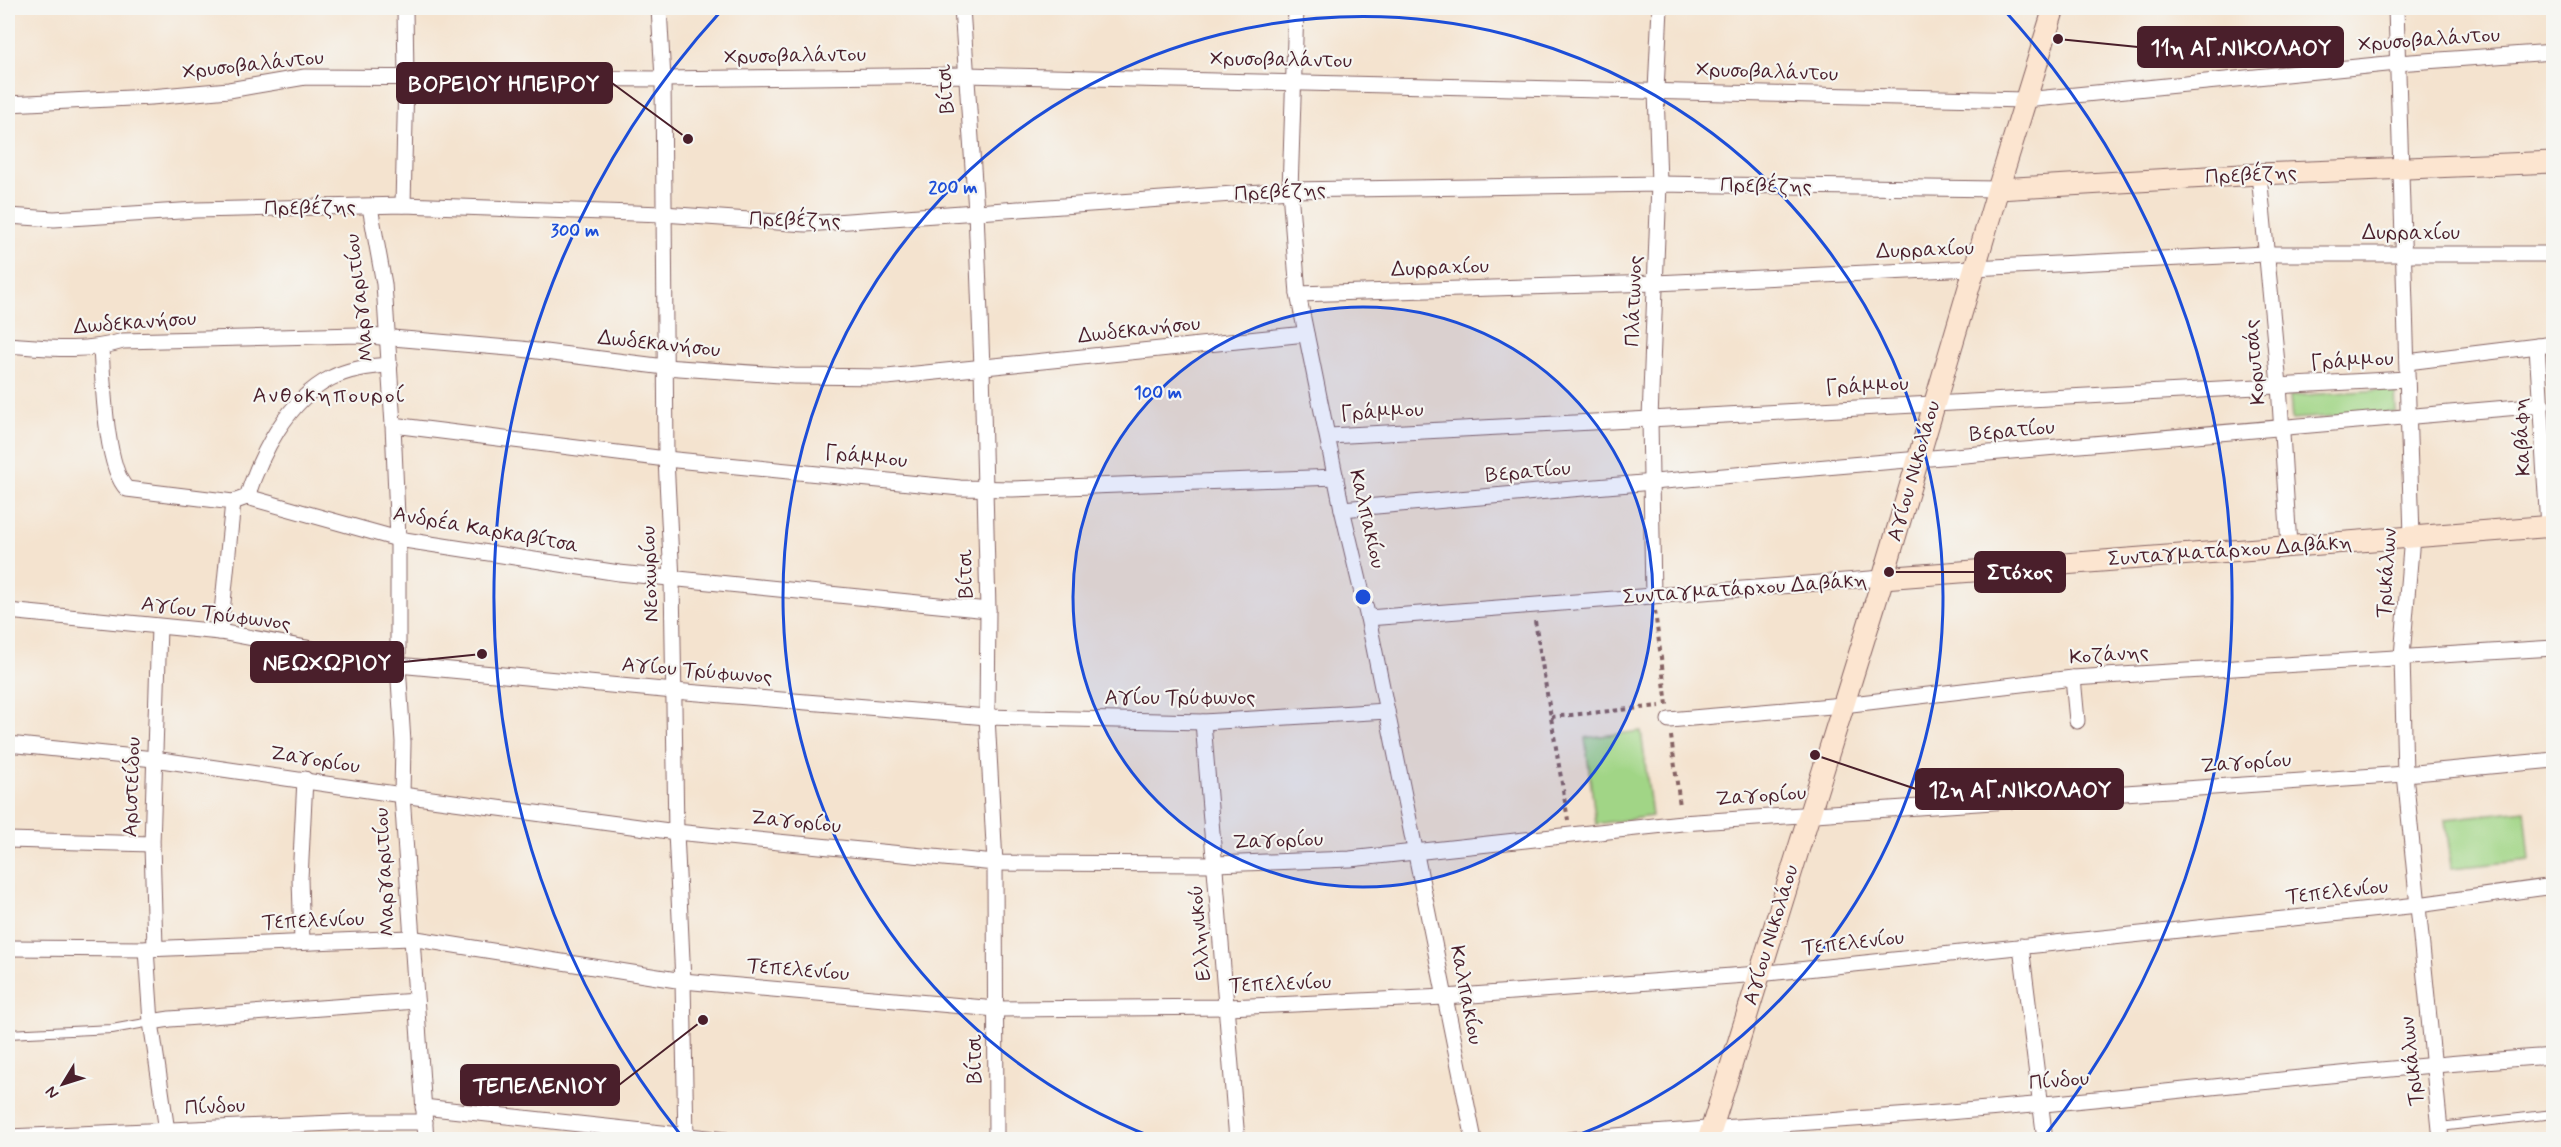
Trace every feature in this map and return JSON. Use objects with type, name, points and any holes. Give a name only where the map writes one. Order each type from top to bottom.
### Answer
[{"type":"street","points":[[403,205],[405,8]]},
{"type":"street","name":"Νεοχωρίου","points":[[659,8],[663,79],[666,459],[672,580],[676,832],[683,981],[686,1137]]},
{"type":"street","name":"Βίτσι","points":[[962,8],[976,211],[986,489],[987,717],[995,863],[996,1140]]},
{"type":"street","name":"Καλπακίου","points":[[1296,8],[1290,190],[1298,294],[1329,436],[1342,509],[1368,618],[1474,1140]]},
{"type":"street","name":"Πλάτωνος","points":[[1653,596],[1650,419],[1659,184],[1656,90],[1660,8]]},
{"type":"street","name":"Αγίου Νικολάου","points":[[1710,1133],[1883,578],[2054,8]]},
{"type":"street","name":"Τρικάλων","points":[[2396,8],[2412,537],[2402,656],[2405,774],[2441,1133]]},
{"type":"street","name":"Χρυσοβαλάντου","points":[[8,104],[151,97],[229,90],[305,77],[663,79],[966,75],[2025,100],[2397,63],[2553,52]]},
{"type":"street","name":"Πρεβέζης","points":[[8,216],[54,219],[196,210],[403,205],[663,213],[806,224],[1290,190],[1659,184],[1998,189],[2401,167],[2553,162]]},
{"type":"street","name":"Κορυτσάς","points":[[2259,174],[2279,385],[2289,546]]},
{"type":"street","name":"Μαργαριτίου","points":[[370,207],[384,284],[390,365],[398,538],[398,665],[403,742],[402,795],[410,938],[426,1140]]},
{"type":"street","name":"Δυρραχίου","points":[[1298,294],[1656,283],[2265,254],[2553,254]]},
{"type":"street","name":"Δωδεκανήσου","points":[[8,345],[68,350],[101,348],[123,341],[358,335],[522,349],[665,367],[825,377],[887,377],[1306,334]]},
{"type":"street","name":"Γράμμου","points":[[2407,362],[2553,344]]},
{"type":"street","name":"Καβάφη","points":[[2537,346],[2551,526]]},
{"type":"street","name":"Ανδρέα Καρκαβίτσα","points":[[101,348],[106,426],[120,479],[127,489],[240,500],[398,538],[672,580],[988,610]]},
{"type":"street","points":[[220,632],[240,500],[275,436],[298,404],[311,392],[343,374],[369,366],[390,365]]},
{"type":"street","name":"Γράμμου","points":[[1329,436],[2407,379]]},
{"type":"street","name":"Βερατίου","points":[[1342,509],[1917,461],[2542,405]]},
{"type":"street","name":"Γράμμου","points":[[393,425],[666,459],[986,489],[1336,477]]},
{"type":"street","name":"Συνταγματάρχου Δαβάκη","points":[[1368,618],[2551,526]]},
{"type":"street","name":"Αγίου Τρύφωνος","points":[[8,611],[220,632],[398,665],[987,717],[1203,722],[1387,711]]},
{"type":"street","name":"Αριστείδου","points":[[159,627],[152,844],[151,1022],[176,1133]]},
{"type":"street","name":"Κοζάνης","points":[[1668,712],[1843,705],[2073,678],[2553,648]]},
{"type":"street","points":[[2073,678],[2077,721]]},
{"type":"street","name":"Ελληνικού","points":[[1203,722],[1238,1140]]},
{"type":"street","name":"Ζαγορίου","points":[[8,744],[154,759],[676,832],[995,863],[1215,864],[1350,859],[1682,823],[2405,774],[2553,760]]},
{"type":"street","points":[[302,942],[300,879],[305,779]]},
{"type":"street","points":[[8,840],[152,844]]},
{"type":"street","name":"Τεπελενίου","points":[[8,948],[150,948],[410,938],[683,981],[996,1009],[1228,1007],[1445,997],[1759,974],[2418,905],[2553,886]]},
{"type":"street","points":[[2021,946],[2045,1140]]},
{"type":"street","points":[[151,1022],[416,1001]]},
{"type":"street","name":"Πίνδου","points":[[1568,1140],[1710,1133],[2042,1104],[2434,1064],[2553,1056]]},
{"type":"street","name":"Πίνδου","points":[[8,1137],[176,1133],[356,1122],[424,1114],[726,1140]]},
{"type":"lane","points":[[8,1034],[112,1029],[151,1022]]},
{"type":"lane","points":[[2441,1133],[2553,1114]]},
{"type":"path","points":[[1532,605],[1570,836]]},
{"type":"path","points":[[1551,717],[1668,712]]},
{"type":"green space","points":[[2395,389],[2396,412],[2292,419],[2290,396]]},
{"type":"green space","points":[[1641,731],[1652,816],[1596,824],[1585,738]]},
{"type":"green space","points":[[2525,810],[2530,860],[2451,868],[2446,819]]},
{"type":"place","name":"11η ΑΓ.ΝΙΚΟΛΑΟΥ","points":[[2058,39]]},
{"type":"place","name":"ΒΟΡΕΙΟΥ ΗΠΕΙΡΟΥ","points":[[688,139]]},
{"type":"place","name":"Στόχος","points":[[1889,572]]},
{"type":"place","name":"ΝΕΩΧΩΡΙΟΥ","points":[[482,654]]},
{"type":"place","name":"12η ΑΓ.ΝΙΚΟΛΑΟΥ","points":[[1815,755]]},
{"type":"place","name":"ΤΕΠΕΛΕΝΙΟΥ","points":[[703,1020]]},
{"type":"district","name":"Ανθοκηπουροί","points":[[329,396]]}]
